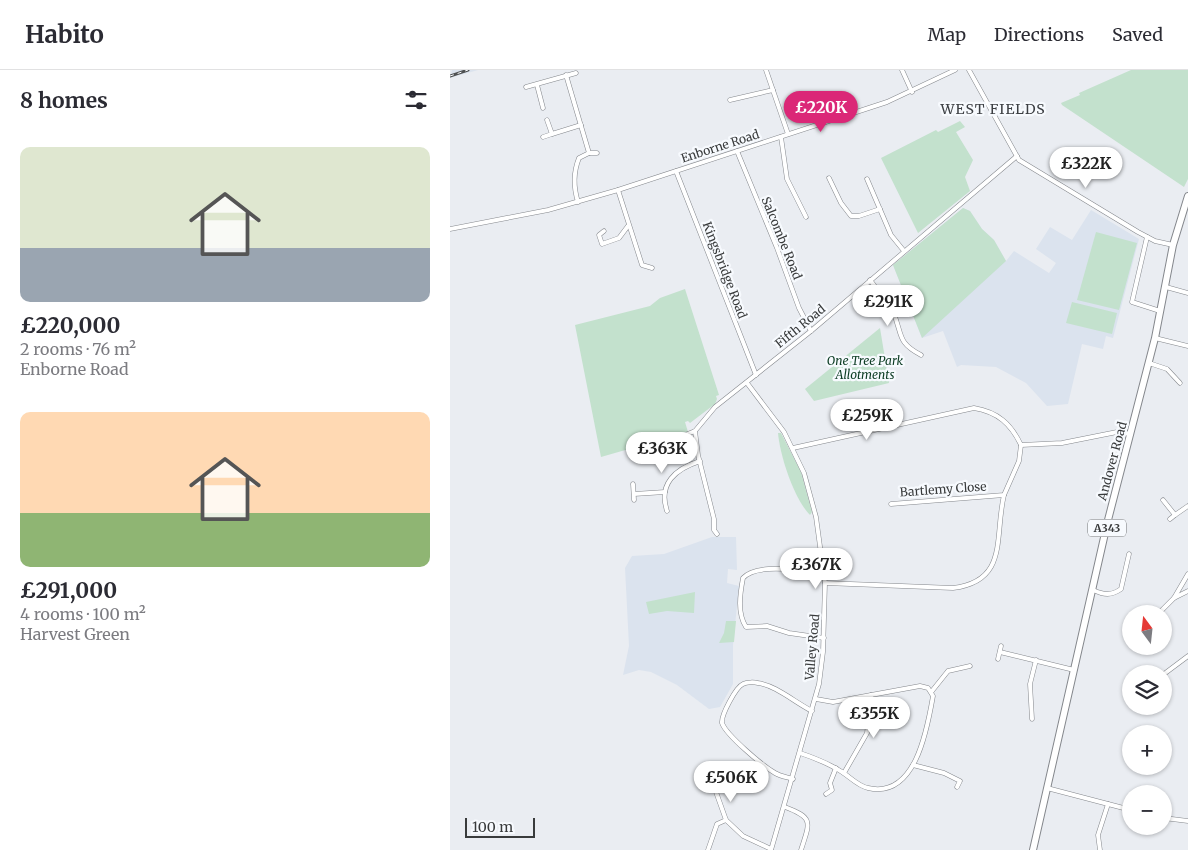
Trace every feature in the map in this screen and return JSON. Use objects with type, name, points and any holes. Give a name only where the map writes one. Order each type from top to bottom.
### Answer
[{"type":"main road","name":"Andover Road","points":[[1032,850],[1155,338],[1173,246],[1188,199]]},
{"type":"street","points":[[766,70],[788,134]]},
{"type":"street","points":[[902,70],[912,92]]},
{"type":"street","name":"Enborne Road","points":[[450,228],[514,217],[578,202],[618,190],[912,92],[955,70]]},
{"type":"street","points":[[970,70],[1017,156],[1027,165],[1147,237],[1164,245],[1173,246]]},
{"type":"street","points":[[526,88],[576,73]]},
{"type":"street","points":[[566,75],[589,153]]},
{"type":"street","points":[[537,84],[543,108]]},
{"type":"street","points":[[730,100],[773,90]]},
{"type":"street","points":[[547,120],[552,134]]},
{"type":"street","points":[[543,137],[581,125]]},
{"type":"street","points":[[781,136],[787,178],[806,217]]},
{"type":"street","name":"Salcombe Road","points":[[737,151],[777,248],[799,308],[811,331]]},
{"type":"street","points":[[578,202],[574,177],[580,158],[589,153],[597,153]]},
{"type":"street","name":"Fifth Road","points":[[695,432],[715,407],[748,383],[811,331],[1017,156]]},
{"type":"street","name":"Kingsbridge Road","points":[[676,171],[756,375]]},
{"type":"street","points":[[830,178],[841,203],[851,216],[859,216],[880,209]]},
{"type":"street","points":[[867,179],[891,235],[904,251]]},
{"type":"street","points":[[618,190],[642,266],[652,268]]},
{"type":"street","points":[[604,232],[599,235],[602,244],[619,238],[628,226]]},
{"type":"street","points":[[1147,237],[1132,302],[1161,311]]},
{"type":"street","points":[[870,280],[892,310],[902,341],[921,356]]},
{"type":"street","points":[[1166,287],[1188,293]]},
{"type":"street","points":[[1155,338],[1188,346]]},
{"type":"street","points":[[911,357],[914,352]]},
{"type":"street","points":[[1148,364],[1167,369],[1180,384]]},
{"type":"street","name":"Valley Road","points":[[748,383],[793,448],[812,500],[825,583],[824,638],[816,699],[771,850]]},
{"type":"street","points":[[793,448],[974,408],[988,410],[1006,421],[1021,446],[1062,443],[1117,432],[1131,434]]},
{"type":"street","points":[[660,445],[695,432],[714,520],[714,530],[717,534]]},
{"type":"street","name":"Bartlemy Close","points":[[891,504],[1004,495],[1019,461],[1021,446]]},
{"type":"street","points":[[667,511],[663,499],[669,481],[676,473],[700,461]]},
{"type":"street","points":[[633,484],[634,500]]},
{"type":"street","points":[[634,494],[665,492]]},
{"type":"street","points":[[825,583],[952,588],[967,586],[982,580],[994,562],[1004,495]]},
{"type":"street","points":[[1163,500],[1175,515]]},
{"type":"street","points":[[1170,519],[1188,506]]},
{"type":"street","points":[[1093,590],[1104,594],[1114,594],[1121,589],[1129,554]]},
{"type":"street","points":[[824,571],[778,570],[754,572],[743,578],[740,605],[741,620],[746,627],[767,626],[789,633],[824,638]]},
{"type":"street","points":[[1167,605],[1174,598],[1188,574]]},
{"type":"street","points":[[1174,598],[1188,591]]},
{"type":"street","points":[[998,660],[1001,646]]},
{"type":"street","points":[[1000,652],[1074,670]]},
{"type":"street","points":[[1172,668],[1188,656]]},
{"type":"street","points":[[958,660],[960,667]]},
{"type":"street","points":[[1032,719],[1030,684],[1036,660]]},
{"type":"street","points":[[800,754],[825,761],[866,788],[883,789],[897,785],[913,765],[932,704],[932,691],[948,671],[970,666]]},
{"type":"street","points":[[792,779],[773,772],[749,752],[727,731],[722,723],[722,716],[737,689],[748,682],[760,683],[776,690],[812,711]]},
{"type":"street","points":[[816,699],[833,702],[920,686],[932,691]]},
{"type":"street","points":[[844,773],[867,732],[871,695]]},
{"type":"street","points":[[913,765],[944,773],[960,781],[957,787]]},
{"type":"street","points":[[826,794],[832,790],[830,783],[836,768]]},
{"type":"street","points":[[1047,788],[1122,808]]},
{"type":"street","points":[[716,792],[726,820],[743,836],[771,850]]},
{"type":"street","points":[[1100,850],[1098,836],[1108,804]]},
{"type":"street","points":[[784,807],[807,818],[808,824],[801,850]]},
{"type":"street","points":[[1172,819],[1188,821]]},
{"type":"street","points":[[708,850],[717,824],[726,820]]},
{"type":"shaded area","points":[[452,70],[478,70],[450,78]]},
{"type":"shaded area","points":[[963,208],[970,211],[982,229],[994,240],[1006,261],[1014,251],[1049,273],[1056,263],[1036,249],[1050,227],[1072,240],[1091,210],[1139,239],[1113,338],[1106,336],[1103,349],[1082,344],[1068,404],[1047,406],[1026,383],[996,367],[961,365],[957,367],[943,331],[922,338],[893,265]]},
{"type":"shaded area","points":[[712,537],[736,537],[737,570],[728,569],[727,583],[739,586],[733,645],[733,684],[720,707],[709,709],[677,685],[651,672],[639,670],[623,675],[629,646],[625,568],[632,556],[664,554]]},
{"type":"green space","points":[[1131,70],[1188,70],[1188,179],[1184,187],[1061,103]]},
{"type":"green space","points":[[960,121],[965,127],[956,132],[973,160],[965,177],[970,191],[918,233],[881,158],[936,130],[938,132]]},
{"type":"green space","points":[[963,208],[970,211],[982,229],[994,240],[1006,261],[922,338],[893,265]]},
{"type":"green space","points":[[1096,232],[1137,243],[1119,310],[1077,300]]},
{"type":"green space","points":[[685,289],[719,395],[716,396],[715,404],[690,423],[688,421],[685,422],[688,432],[601,457],[575,325],[650,306],[660,298]]},
{"type":"green space","points":[[1072,302],[1117,313],[1112,334],[1066,323]]},
{"type":"green space","name":"One Tree Park Allotments","points":[[880,328],[889,383],[814,401],[805,389]]},
{"type":"green space","points":[[778,433],[781,433],[801,472],[812,512],[810,515],[793,488]]},
{"type":"green space","points":[[695,592],[694,613],[667,611],[649,614],[646,602]]},
{"type":"green space","points":[[726,621],[736,621],[734,642],[719,643],[724,633]]},
{"type":"railway","points":[[450,76],[468,70]]},
{"type":"district","name":"WEST FIELDS","points":[[993,109]]}]
